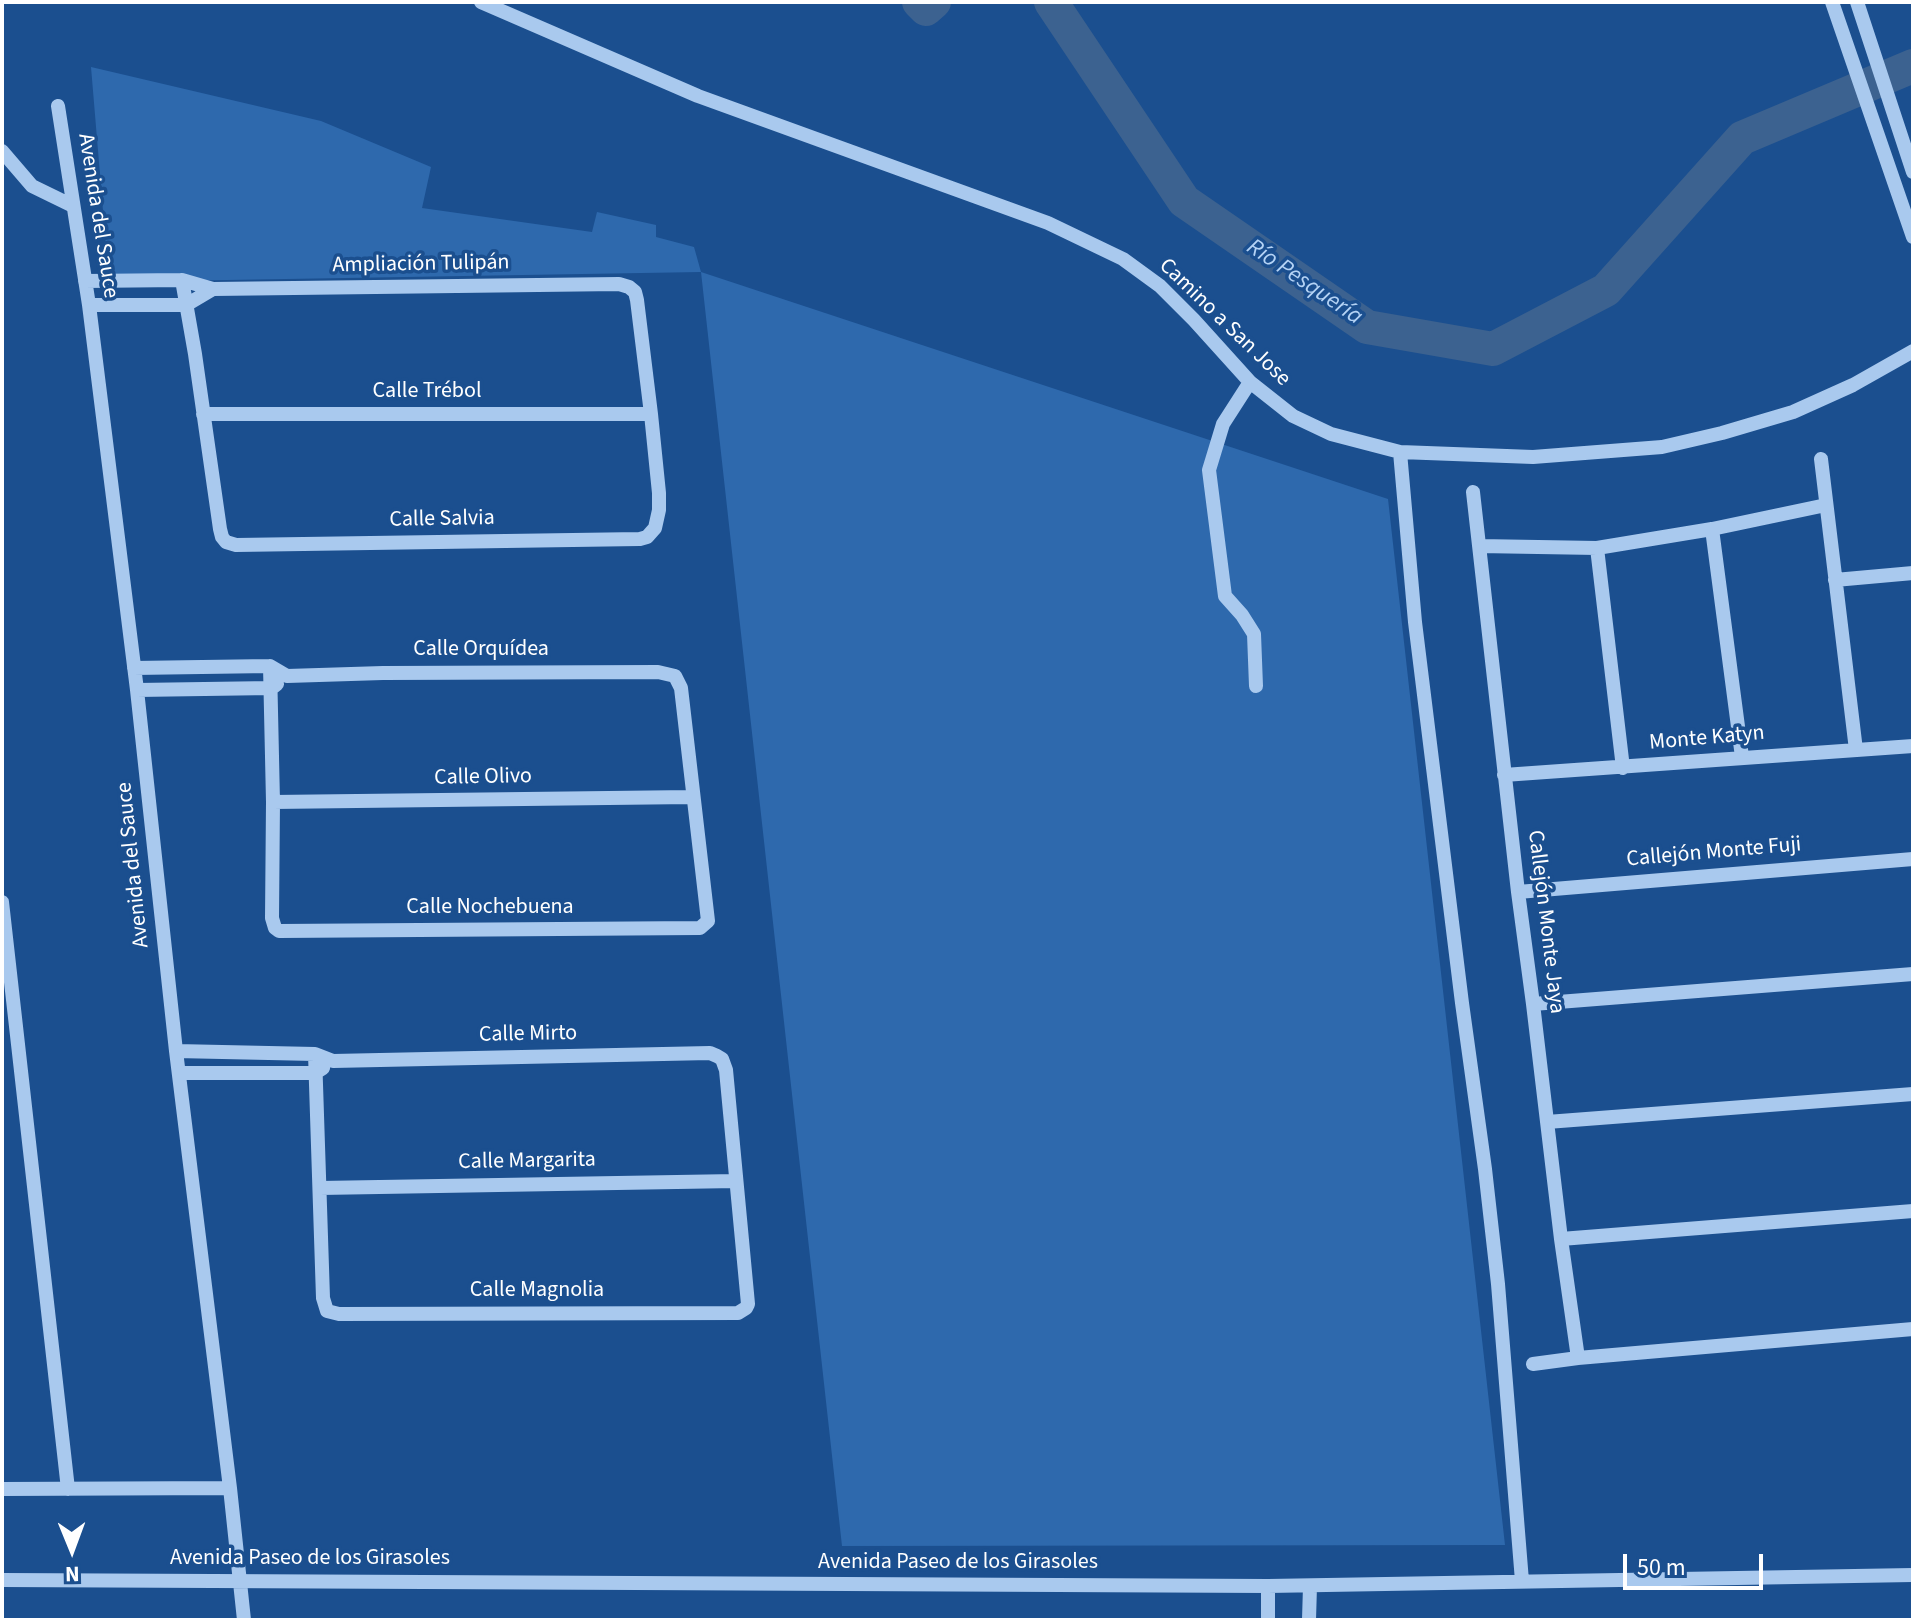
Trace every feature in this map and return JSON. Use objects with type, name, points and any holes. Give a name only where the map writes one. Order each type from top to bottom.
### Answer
[{"type":"street","name":"Camino a San Jose","points":[[481,2],[698,96],[1048,223],[1123,259],[1160,286],[1250,382],[1293,416],[1331,434],[1400,452],[1533,457],[1662,447],[1793,412],[1853,385],[1913,351]]},
{"type":"street","points":[[1832,2],[1913,237]]},
{"type":"street","points":[[1857,2],[1913,172]]},
{"type":"street","name":"Avenida del Sauce","points":[[58,106],[89,305],[137,690],[176,1051],[244,1620]]},
{"type":"street","points":[[2,151],[32,186],[73,206]]},
{"type":"street","points":[[182,280],[203,414]]},
{"type":"street","name":"Ampliación Tulipán","points":[[85,281],[182,280],[213,289],[619,284],[635,292],[637,300],[651,414]]},
{"type":"street","name":"Ampliación Tulipán","points":[[186,305],[213,289]]},
{"type":"street","points":[[89,305],[186,305]]},
{"type":"street","points":[[1250,382],[1223,424],[1209,470],[1225,596],[1254,634],[1256,686]]},
{"type":"street","name":"Calle Trébol","points":[[203,414],[651,414]]},
{"type":"street","name":"Calle Salvia","points":[[203,414],[222,537],[236,545],[647,537],[655,528],[659,510],[651,414]]},
{"type":"street","points":[[1400,452],[1415,622],[1498,1284],[1522,1581]]},
{"type":"street","points":[[1821,459],[1856,750]]},
{"type":"street","name":"Callejón Monte Jaya","points":[[1473,492],[1518,892],[1578,1358]]},
{"type":"street","points":[[1479,546],[1597,548],[1712,529],[1826,505]]},
{"type":"street","points":[[1712,529],[1742,757]]},
{"type":"street","points":[[1597,548],[1623,768]]},
{"type":"street","points":[[1835,580],[1913,573]]},
{"type":"street","points":[[270,666],[273,802]]},
{"type":"street","points":[[134,668],[270,666],[287,676],[272,688],[137,690]]},
{"type":"street","name":"Calle Orquídea","points":[[287,676],[658,672],[675,676],[681,688],[692,797]]},
{"type":"street","name":"Monte Katyn","points":[[1504,775],[1913,746]]},
{"type":"street","name":"Calle Olivo","points":[[273,802],[692,797]]},
{"type":"street","name":"Calle Nochebuena","points":[[273,802],[272,918],[279,931],[700,928],[706,925],[708,916],[692,797]]},
{"type":"street","name":"Callejón Monte Fuji","points":[[1518,892],[1913,859]]},
{"type":"street","points":[[2,902],[68,1489]]},
{"type":"street","points":[[1533,1004],[1913,974]]},
{"type":"street","name":"Calle Mirto","points":[[176,1051],[315,1054],[333,1061],[710,1053],[722,1059],[726,1070],[736,1181]]},
{"type":"street","points":[[315,1054],[320,1188]]},
{"type":"street","points":[[179,1073],[315,1073],[333,1061]]},
{"type":"street","points":[[1547,1122],[1913,1094]]},
{"type":"street","name":"Calle Margarita","points":[[320,1188],[736,1181]]},
{"type":"street","name":"Calle Magnolia","points":[[320,1188],[323,1298],[327,1311],[339,1314],[738,1313],[748,1304],[736,1181]]},
{"type":"street","points":[[1561,1239],[1913,1211]]},
{"type":"street","points":[[1533,1364],[1913,1329]]},
{"type":"street","points":[[2,1489],[230,1488]]},
{"type":"street","name":"Avenida Paseo de los Girasoles","points":[[2,1580],[1310,1586],[1913,1575]]},
{"type":"street","points":[[1268,1586],[1268,1620]]},
{"type":"street","points":[[1309,1620],[1310,1586]]},
{"type":"shaded area","points":[[91,67],[321,121],[431,167],[422,208],[592,232],[597,212],[656,225],[656,237],[694,247],[701,272],[109,282]]},
{"type":"shaded area","points":[[701,272],[1388,499],[1505,1545],[842,1546]]},
{"type":"waterway","name":"Río Pesquería","points":[[919,2],[926,9],[934,2]]},
{"type":"waterway","name":"Río Pesquería","points":[[1051,2],[1184,201],[1367,327],[1493,349],[1606,290],[1742,138],[1913,66]]}]
